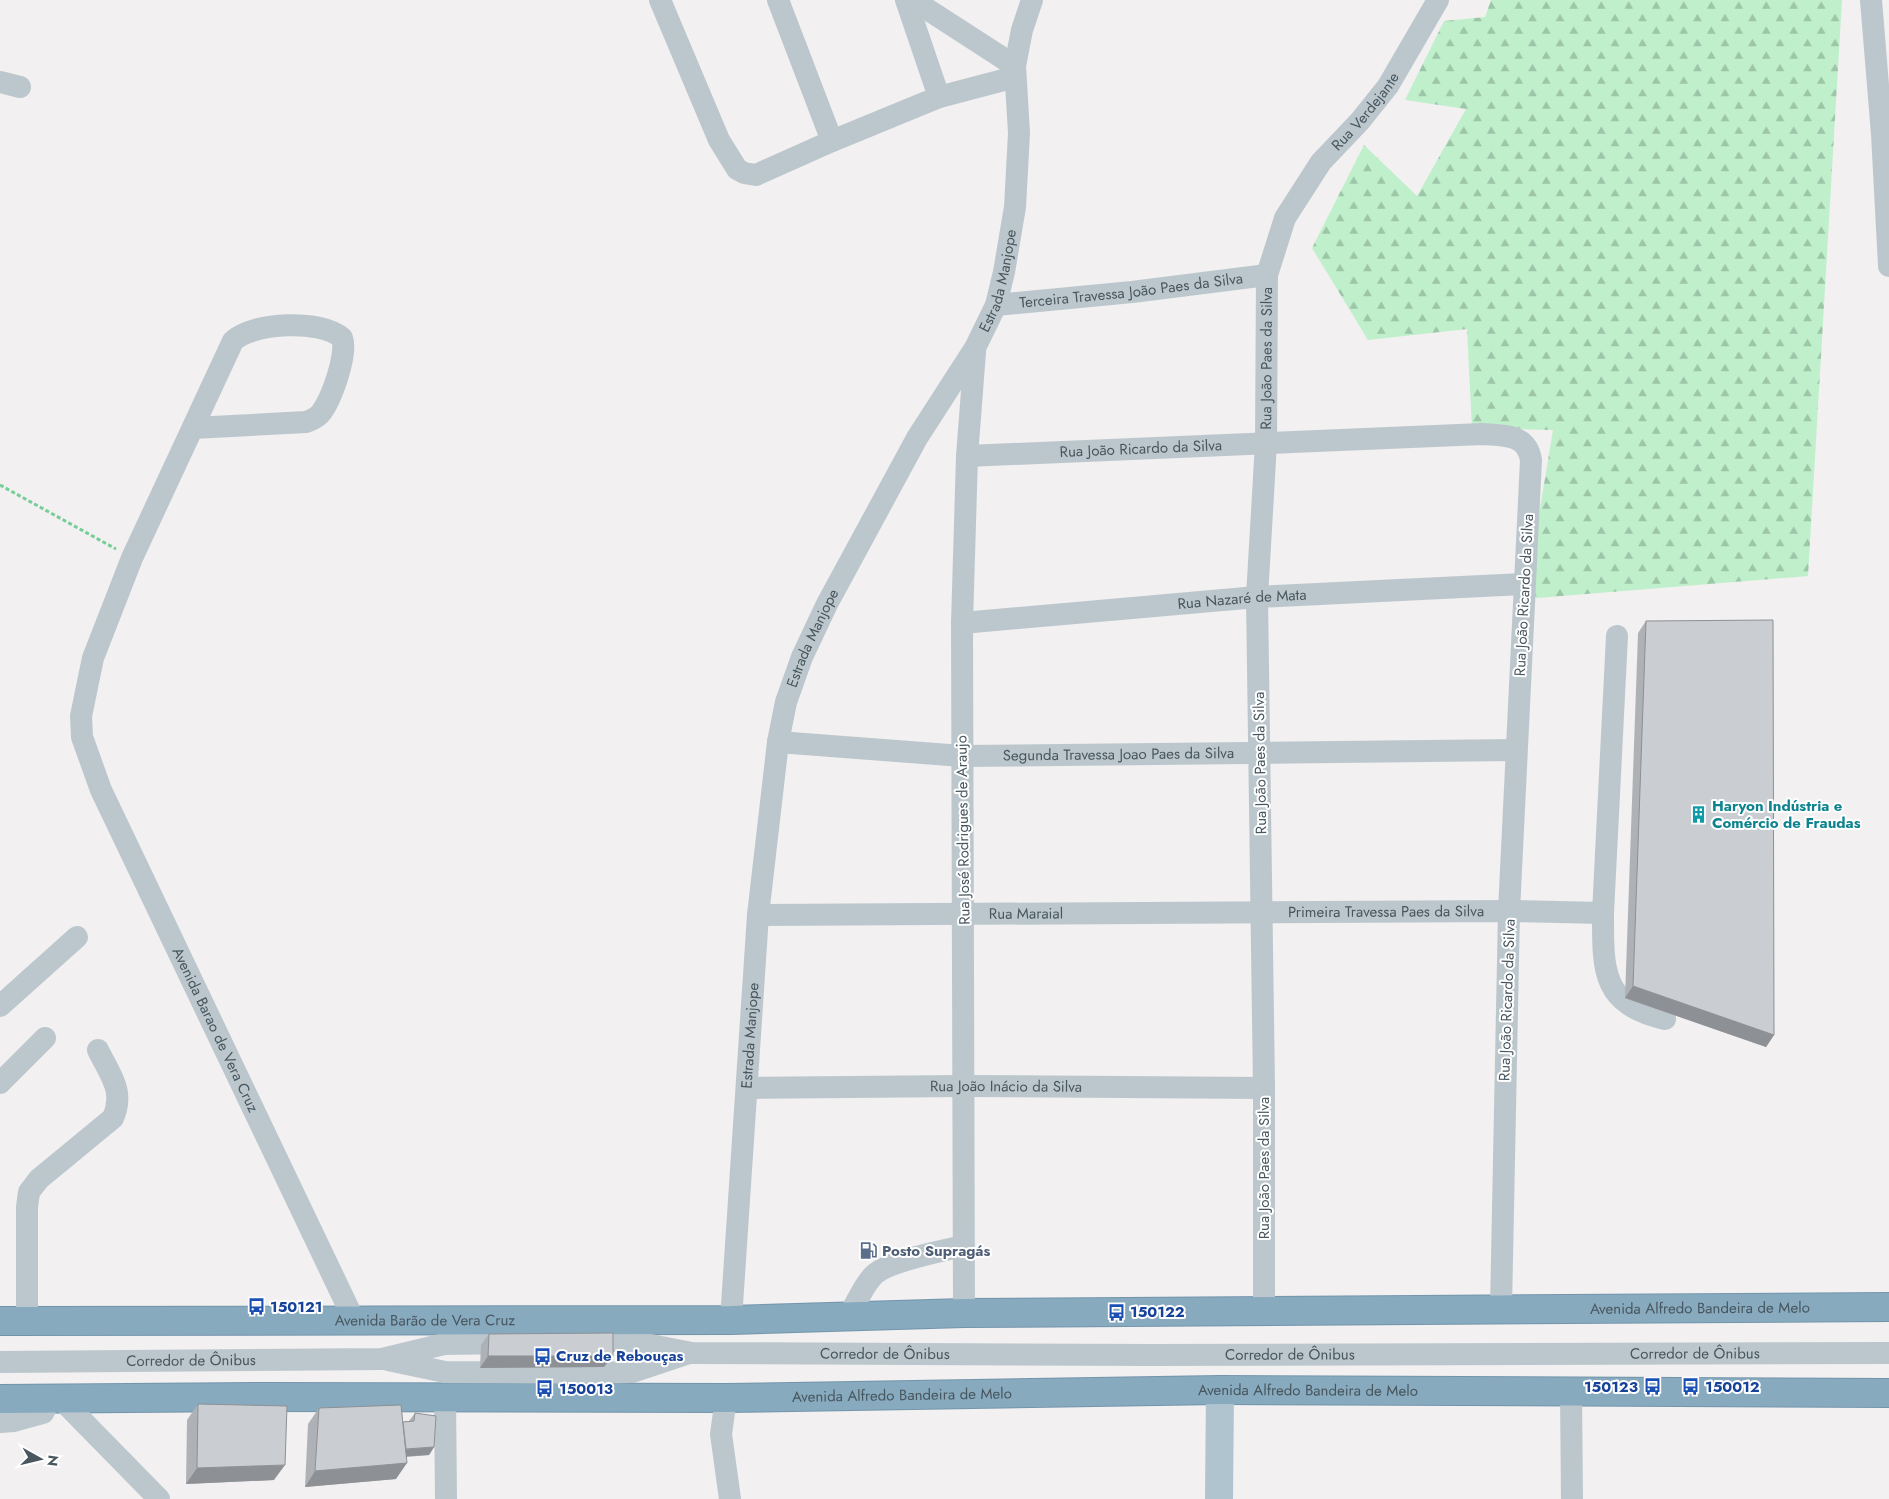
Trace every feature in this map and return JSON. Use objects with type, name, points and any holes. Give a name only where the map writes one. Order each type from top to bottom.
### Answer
[{"type":"highway","name":"Avenida Alfredo Bandeira de Melo","points":[[731,1320],[964,1313],[1501,1308],[1889,1307]]},
{"type":"highway","name":"Avenida Barão de Vera Cruz","points":[[0,1321],[731,1320]]},
{"type":"highway","name":"Avenida Alfredo Bandeira de Melo","points":[[726,1398],[1220,1390],[1889,1393]]},
{"type":"highway","points":[[0,1399],[726,1398]]},
{"type":"main road","points":[[1219,1499],[1220,1390]]},
{"type":"street","points":[[660,0],[719,140],[737,169],[744,174],[756,175],[939,97],[1015,71]]},
{"type":"street","points":[[778,0],[832,141]]},
{"type":"street","points":[[906,0],[939,97]]},
{"type":"street","points":[[913,0],[1015,71]]},
{"type":"street","name":"Estrada Manjope","points":[[731,1320],[758,914],[778,742],[786,702],[802,657],[827,604],[918,438],[976,348],[996,305],[1004,272],[1015,207],[1019,133],[1015,71],[1022,30],[1032,0]]},
{"type":"street","name":"Rua Verdejante","points":[[1285,218],[1321,162],[1360,121],[1388,86],[1438,0]]},
{"type":"street","points":[[1871,0],[1885,134],[1889,266]]},
{"type":"street","name":"Rua João Paes da Silva","points":[[1264,1310],[1261,752],[1257,597],[1266,443],[1267,275],[1285,218]]},
{"type":"street","name":"Terceira Travessa João Paes da Silva","points":[[996,305],[1132,292],[1267,275]]},
{"type":"street","points":[[132,558],[228,348],[238,336],[270,327],[314,326],[330,330],[342,338],[342,356],[334,386],[327,403],[315,419],[306,422],[193,428]]},
{"type":"street","name":"Rua José Rodrigues de Araujo","points":[[964,1313],[962,622],[967,456],[976,348]]},
{"type":"street","name":"Rua João Ricardo da Silva","points":[[967,456],[1482,434],[1507,435],[1521,440],[1528,447],[1531,460],[1523,584],[1509,910],[1501,1308]]},
{"type":"street","name":"Avenida Barao de Vera Cruz","points":[[132,558],[94,658],[81,716],[82,737],[102,790],[354,1320]]},
{"type":"street","name":"Rua Nazaré de Mata","points":[[962,622],[1257,597],[1523,584]]},
{"type":"street","points":[[1617,636],[1602,913],[1603,954],[1609,980],[1618,998],[1636,1010],[1665,1019]]},
{"type":"street","name":"Segunda Travessa Joao Paes da Silva","points":[[778,742],[962,756],[1516,750]]},
{"type":"street","name":"Primeira Travessa Paes da Silva","points":[[1262,913],[1509,910],[1602,913]]},
{"type":"street","name":"Rua Maraial","points":[[758,914],[964,912],[1262,913]]},
{"type":"street","points":[[0,1006],[77,936]]},
{"type":"street","points":[[0,1083],[45,1038]]},
{"type":"street","points":[[27,1320],[27,1207],[29,1192],[39,1179],[113,1118],[119,1105],[118,1093],[98,1050]]},
{"type":"street","name":"Rua João Inácio da Silva","points":[[747,1088],[962,1086],[1264,1088]]},
{"type":"street","points":[[848,1317],[871,1278],[877,1272],[910,1259],[963,1246]]},
{"type":"street","name":"Corredor de Ônibus","points":[[561,1342],[630,1341],[692,1353],[1140,1355],[1889,1353]]},
{"type":"street","name":"Corredor de Ônibus","points":[[0,1362],[382,1358],[444,1344],[531,1342]]},
{"type":"street","name":"Corredor de Ônibus","points":[[382,1358],[445,1372],[594,1373],[632,1372],[692,1353]]},
{"type":"street","points":[[1571,1393],[1572,1499]]},
{"type":"street","points":[[0,1422],[14,1421],[43,1413],[56,1398],[159,1499]]},
{"type":"street","points":[[445,1398],[446,1499]]},
{"type":"street","points":[[726,1398],[721,1434],[730,1499]]},
{"type":"path","points":[[0,485],[132,558]]},
{"type":"green space","points":[[1491,0],[1842,0],[1808,576],[1525,599],[1553,430],[1472,428],[1467,329],[1368,340],[1312,248],[1364,145],[1417,196],[1466,109],[1405,100],[1444,21],[1485,17]]},
{"type":"building","name":"Haryon Indústria e Comércio de Fraudas","points":[[1773,620],[1774,1035],[1633,986],[1646,621]]},
{"type":"building","points":[[613,1333],[613,1356],[488,1356],[489,1334]]},
{"type":"building","points":[[198,1404],[287,1406],[285,1465],[197,1468]]},
{"type":"building","points":[[401,1405],[407,1463],[315,1471],[319,1408]]},
{"type":"building","points":[[415,1413],[436,1416],[434,1447],[406,1449],[403,1422],[414,1421]]},
{"type":"place","name":"Haryon Indústria e Comércio de Fraudas","points":[[1698,815]]},
{"type":"place","name":"Posto Supragás","points":[[868,1251]]},
{"type":"place","name":"150121","points":[[256,1307]]},
{"type":"place","name":"150122","points":[[1116,1312]]},
{"type":"place","name":"Cruz de Rebouças","points":[[542,1356]]},
{"type":"place","name":"150123","points":[[1652,1387]]},
{"type":"place","name":"150012","points":[[1691,1387]]},
{"type":"place","name":"150013","points":[[545,1389]]}]
